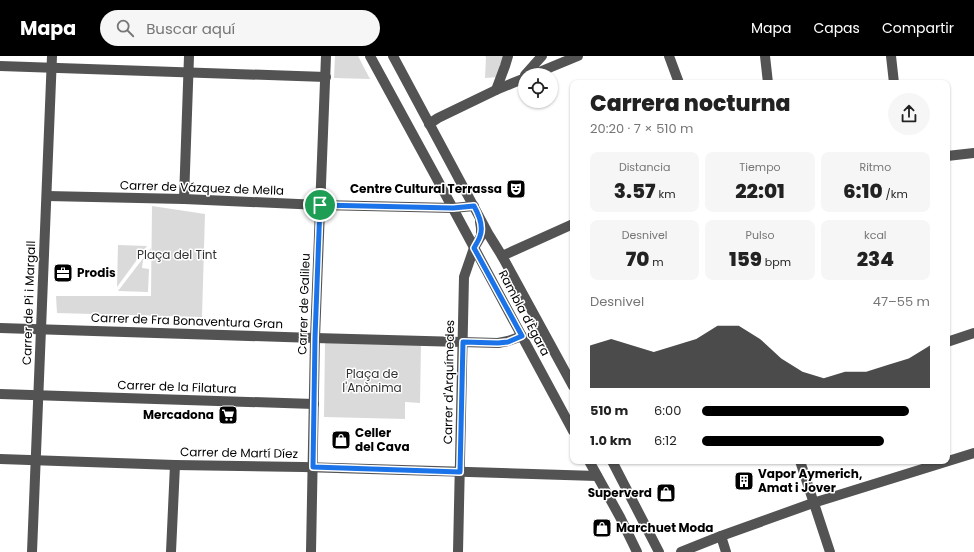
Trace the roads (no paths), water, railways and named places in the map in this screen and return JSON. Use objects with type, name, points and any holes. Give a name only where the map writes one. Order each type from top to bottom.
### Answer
[{"type":"street","name":"Carrer de Pi i Margall","points":[[32,552],[52,56]]},
{"type":"street","points":[[184,199],[189,56]]},
{"type":"street","name":"Carrer de Galileu","points":[[311,552],[315,338],[326,56]]},
{"type":"street","name":"Rambla d'Ègara","points":[[370,56],[570,425]]},
{"type":"street","name":"Rambla d'Ègara","points":[[393,56],[570,381]]},
{"type":"street","points":[[496,90],[508,56]]},
{"type":"street","points":[[532,68],[542,56]]},
{"type":"street","points":[[549,68],[578,56]]},
{"type":"street","points":[[669,56],[678,80]]},
{"type":"street","points":[[765,56],[768,80]]},
{"type":"street","points":[[891,56],[894,80]]},
{"type":"street","points":[[0,66],[326,77]]},
{"type":"street","points":[[429,124],[438,118],[518,79]]},
{"type":"street","points":[[950,156],[974,153]]},
{"type":"street","name":"Carrer de Vázquez de Mella","points":[[47,196],[453,208]]},
{"type":"street","points":[[453,208],[474,206]]},
{"type":"street","name":"Carrer d'Arquímedes","points":[[458,552],[464,277],[474,248],[480,236],[481,228],[479,216]]},
{"type":"street","points":[[502,256],[570,225]]},
{"type":"street","name":"Carrer de Fra Bonaventura Gran","points":[[0,328],[498,343],[508,342],[522,336]]},
{"type":"street","points":[[950,341],[974,333]]},
{"type":"street","name":"Carrer de la Filatura","points":[[0,394],[314,404]]},
{"type":"street","points":[[950,460],[974,453]]},
{"type":"street","name":"Carrer de Martí Díez","points":[[0,459],[597,476]]},
{"type":"street","points":[[591,464],[620,517],[637,552]]},
{"type":"street","points":[[614,464],[659,552]]},
{"type":"street","points":[[801,464],[830,552]]},
{"type":"street","points":[[681,552],[814,503],[939,464]]},
{"type":"street","points":[[171,552],[175,465]]},
{"type":"street","points":[[721,536],[726,552]]},
{"type":"place","name":"Centre Cultural Terrassa","points":[[516,189]]},
{"type":"place","name":"Prodis","points":[[63,273]]},
{"type":"place","name":"Mercadona","points":[[228,415]]},
{"type":"place","name":"Celler del Cava","points":[[341,440]]},
{"type":"place","name":"Vapor Aymerich, Amat i Jover","points":[[744,481]]},
{"type":"place","name":"Superverd","points":[[666,493]]},
{"type":"place","name":"Marchuet Moda","points":[[602,528]]},
{"type":"park label","name":"Plaça del Tint","points":[[177,255]]},
{"type":"park label","name":"Plaça de l'Anònima","points":[[372,381]]}]
